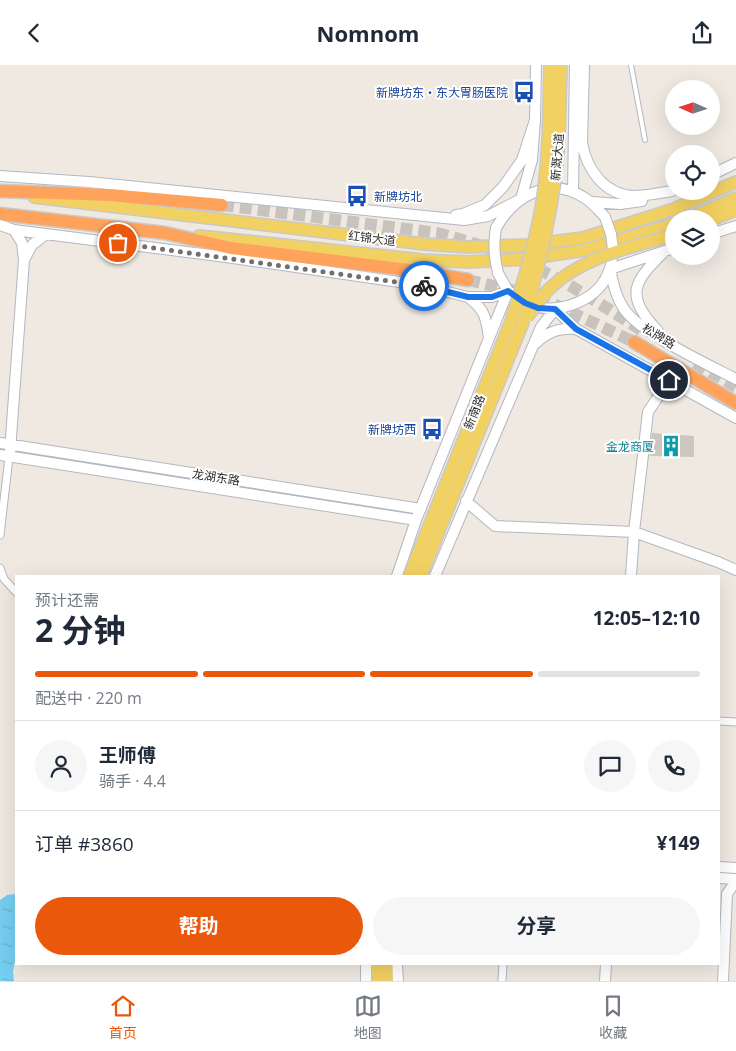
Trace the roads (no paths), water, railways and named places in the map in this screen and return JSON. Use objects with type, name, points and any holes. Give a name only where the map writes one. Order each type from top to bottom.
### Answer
[{"type":"highway","name":"红锦大道","points":[[0,192],[109,195],[222,205]]},
{"type":"highway","name":"红锦大道","points":[[0,214],[165,233],[231,248],[417,271],[468,280]]},
{"type":"highway","name":"松牌路","points":[[634,342],[736,403]]},
{"type":"main road","name":"新溉大道","points":[[521,199],[532,160],[536,65]]},
{"type":"main road","name":"新溉大道","points":[[538,247],[547,162],[550,65]]},
{"type":"main road","name":"新溉大道","points":[[538,247],[552,203],[557,163],[561,65]]},
{"type":"main road","name":"新溉大道","points":[[573,192],[575,65]]},
{"type":"main road","points":[[584,65],[582,143],[584,153],[594,172],[607,187],[624,194],[634,196],[665,192]]},
{"type":"main road","points":[[574,159],[583,117]]},
{"type":"main road","points":[[434,217],[462,214],[485,205],[503,187],[522,160],[535,120]]},
{"type":"main road","points":[[720,171],[736,163]]},
{"type":"main road","points":[[0,176],[89,181],[464,220],[488,216],[521,199],[537,191],[555,189],[573,192],[592,202],[605,217],[612,234],[613,249],[610,269],[600,285],[588,297],[573,305],[555,309],[538,308],[525,303],[508,291],[498,273],[494,256],[494,240],[496,228],[502,217],[521,199]]},
{"type":"main road","name":"红锦大道","points":[[0,192],[405,242],[468,247],[528,245],[583,237],[674,209],[736,182]]},
{"type":"main road","points":[[592,202],[620,204],[644,200],[665,193]]},
{"type":"main road","points":[[708,210],[736,198]]},
{"type":"main road","points":[[720,216],[736,210]]},
{"type":"main road","points":[[0,225],[14,230],[420,285],[468,297],[492,297],[508,291]]},
{"type":"main road","points":[[720,231],[736,225]]},
{"type":"main road","name":"红锦大道","points":[[165,233],[423,260],[468,262],[526,259],[585,249],[665,227]]},
{"type":"main road","points":[[5,456],[24,259],[22,243],[14,230]]},
{"type":"main road","points":[[24,259],[32,245],[46,234]]},
{"type":"main road","points":[[522,325],[548,290],[576,270],[591,261],[620,250],[665,238]]},
{"type":"main road","name":"新南路","points":[[421,575],[522,325],[534,285],[538,247]]},
{"type":"main road","name":"新南路","points":[[409,575],[511,321],[538,247]]},
{"type":"main road","points":[[610,269],[665,251]]},
{"type":"main road","points":[[665,253],[645,270],[637,287],[636,297],[643,316],[669,343]]},
{"type":"main road","name":"松牌路","points":[[610,269],[618,301],[625,312],[637,323],[669,343],[736,379]]},
{"type":"main road","name":"新南路","points":[[397,575],[416,520],[508,291]]},
{"type":"main road","points":[[468,297],[479,305],[484,313],[490,339]]},
{"type":"main road","points":[[555,309],[576,329],[736,419]]},
{"type":"main road","points":[[435,575],[541,327],[555,309]]},
{"type":"main road","points":[[533,345],[554,330],[576,329]]},
{"type":"main road","points":[[631,575],[634,532],[648,412],[669,380]]},
{"type":"main road","name":"龙湖东路","points":[[5,444],[421,509]]},
{"type":"main road","name":"龙湖东路","points":[[5,456],[416,520]]},
{"type":"main road","points":[[466,501],[495,526],[634,532],[718,562],[736,571]]},
{"type":"main road","points":[[720,867],[736,868]]},
{"type":"main road","points":[[720,879],[736,880],[727,894]]},
{"type":"main road","points":[[720,880],[727,894],[722,981]]},
{"type":"main road","points":[[366,965],[366,981]]},
{"type":"main road","points":[[605,981],[606,965]]},
{"type":"main road","points":[[378,981],[385,966]]},
{"type":"main road","points":[[385,966],[387,981]]},
{"type":"main road","points":[[385,966],[398,981]]},
{"type":"street","points":[[0,535],[5,456]]},
{"type":"street","points":[[0,568],[4,579],[15,591]]},
{"type":"street","points":[[720,721],[736,722]]},
{"type":"street","points":[[502,981],[503,965]]},
{"type":"lane","points":[[631,65],[645,140]]},
{"type":"water","points":[[15,894],[14,981],[0,981],[0,900],[7,895]]},
{"type":"tunnel","points":[[222,205],[437,233],[465,241],[508,255],[535,267],[586,295],[646,333]]},
{"type":"tunnel","points":[[468,280],[537,296],[634,342]]},
{"type":"tunnel","points":[[695,363],[736,387]]},
{"type":"place","name":"新牌坊东‧东大胃肠医院","points":[[524,92]]},
{"type":"place","name":"新牌坊北","points":[[357,196]]},
{"type":"place","name":"新牌坊西","points":[[432,429]]},
{"type":"place","name":"金龙商厦","points":[[671,446]]}]
